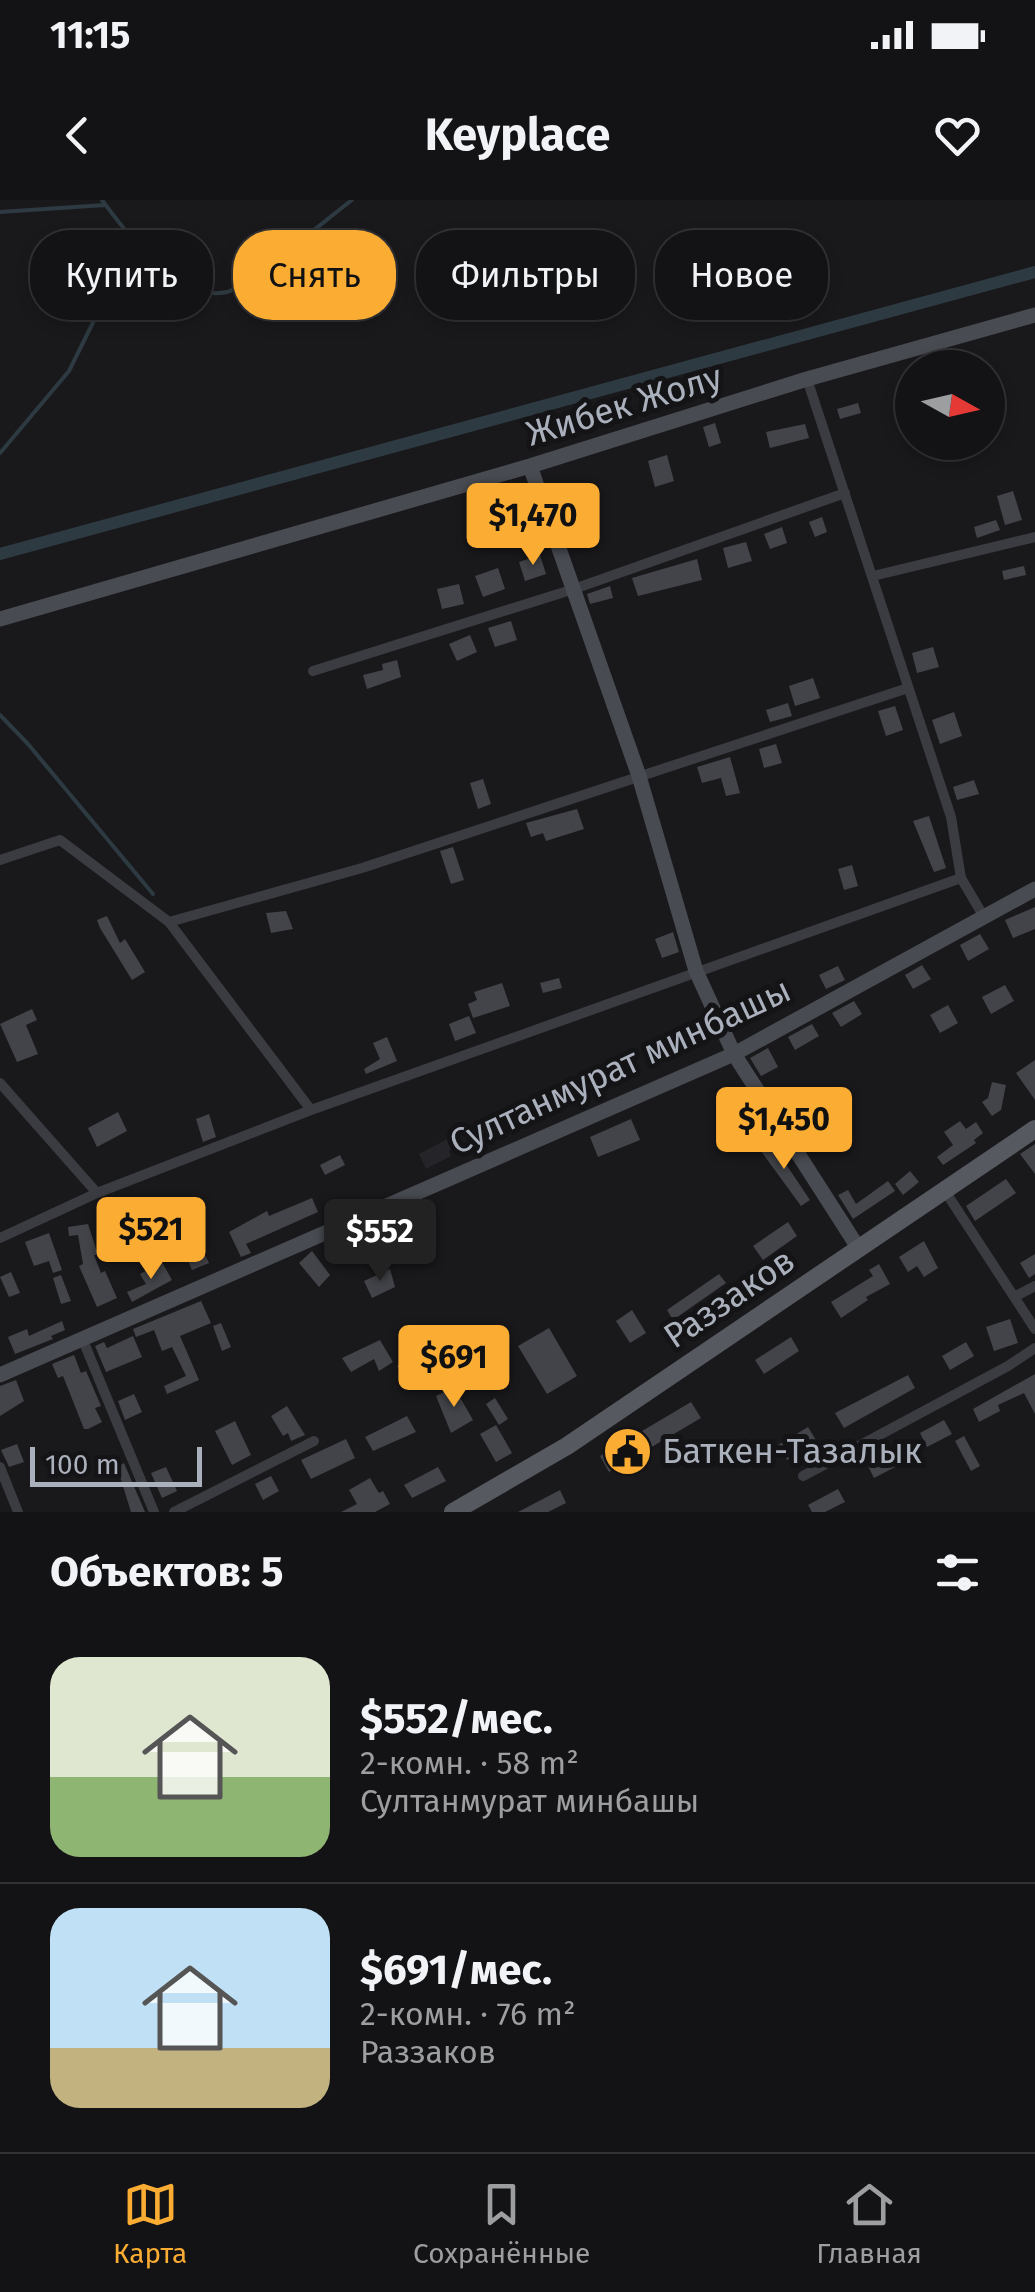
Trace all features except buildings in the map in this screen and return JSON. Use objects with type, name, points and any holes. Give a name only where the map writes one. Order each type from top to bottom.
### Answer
[{"type":"main road","name":"Раззаков","points":[[453,1512],[566,1446],[1035,1130]]},
{"type":"street","name":"Жибек Жолу","points":[[0,620],[1035,315]]},
{"type":"street","points":[[806,380],[951,817],[961,878],[984,917]]},
{"type":"street","points":[[530,466],[639,776],[696,972],[734,1054],[859,1249]]},
{"type":"street","points":[[313,671],[574,590],[845,493]]},
{"type":"street","points":[[874,576],[1035,537]]},
{"type":"street","points":[[169,922],[362,868],[908,688]]},
{"type":"street","points":[[0,860],[60,840],[169,922],[311,1110]]},
{"type":"street","points":[[0,1238],[97,1193],[311,1110],[961,878]]},
{"type":"street","name":"Султанмурат минбашы","points":[[0,1374],[734,1054],[1035,889]]},
{"type":"street","points":[[0,1083],[97,1193]]},
{"type":"street","points":[[945,1191],[1035,1329]]},
{"type":"street","points":[[1014,1297],[1035,1286]]},
{"type":"street","points":[[82,1338],[154,1512]]},
{"type":"street","points":[[802,1476],[1035,1348]]},
{"type":"street","points":[[174,1512],[314,1441]]},
{"type":"street","points":[[0,1467],[18,1512]]},
{"type":"shaded area","points":[[453,1136],[458,1146],[449,1151],[451,1156],[426,1169],[419,1154]]},
{"type":"waterway","points":[[102,200],[156,263],[172,277],[208,293],[236,288],[352,200]]},
{"type":"waterway","points":[[0,212],[105,205]]},
{"type":"waterway","points":[[0,554],[1035,272]]},
{"type":"waterway","points":[[0,453],[69,371],[94,320]]},
{"type":"waterway","points":[[0,715],[153,894]]},
{"type":"place","name":"Баткен-Тазалык","points":[[627,1451]]}]
